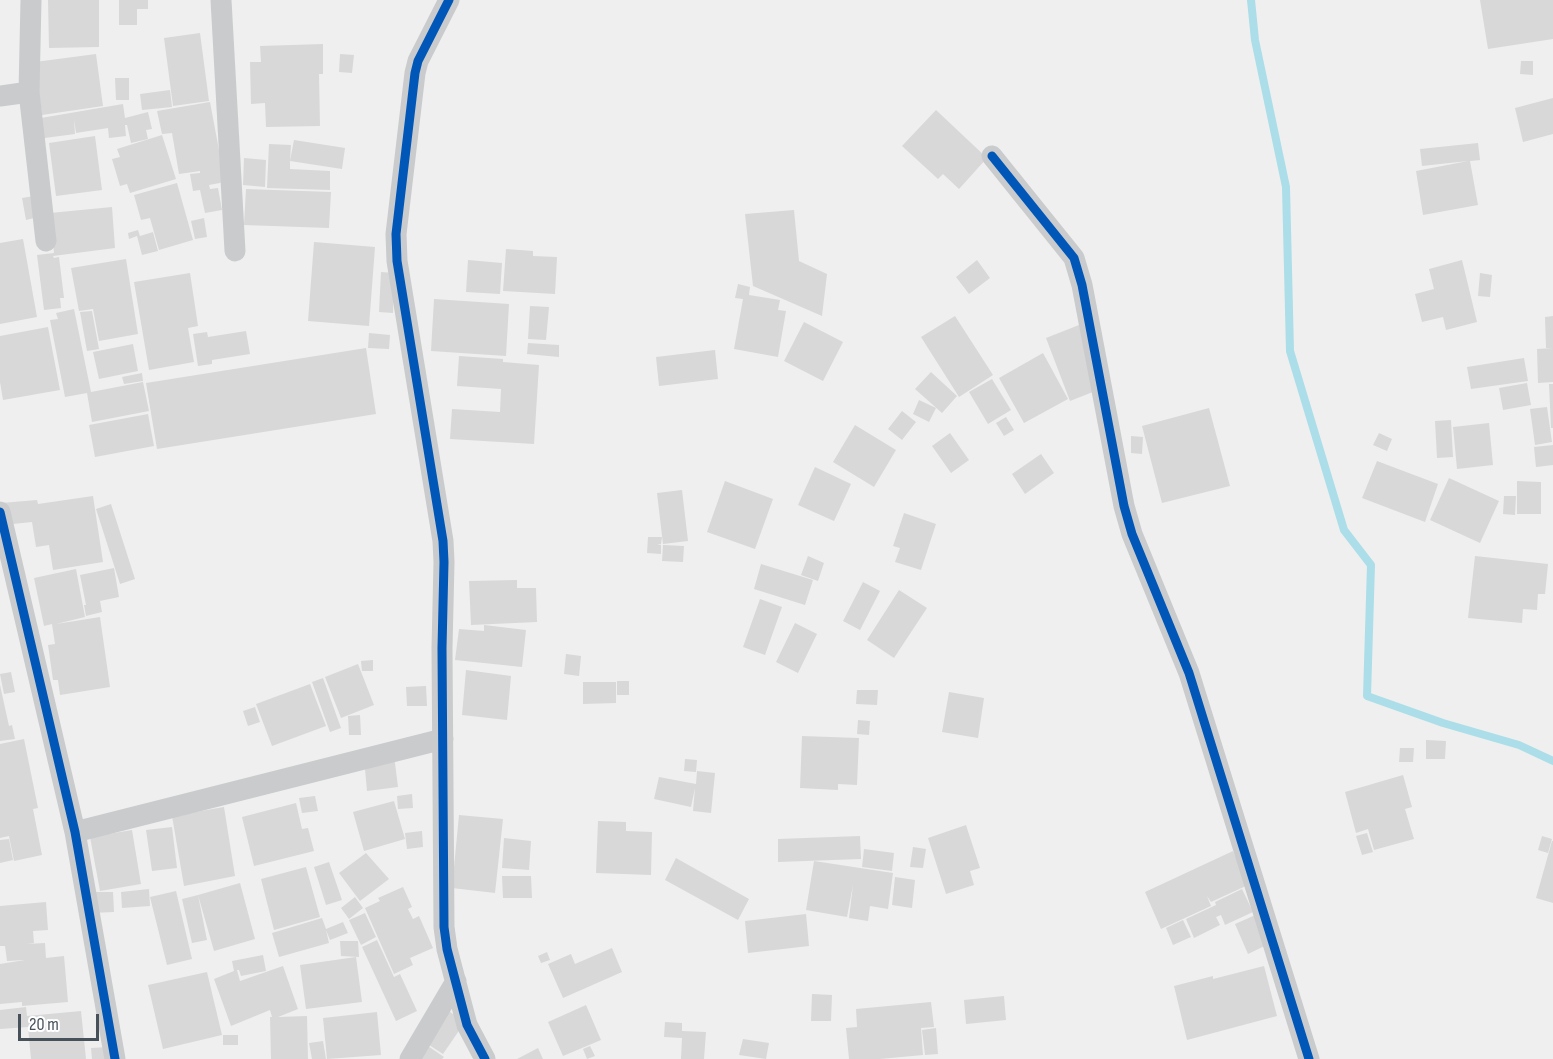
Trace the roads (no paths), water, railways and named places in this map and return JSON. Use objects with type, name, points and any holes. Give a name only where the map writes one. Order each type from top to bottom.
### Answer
[{"type":"street","points":[[31,0],[29,92],[46,241]]},
{"type":"street","points":[[221,0],[235,251]]},
{"type":"street","points":[[449,0],[418,61],[415,73],[396,234],[397,261],[443,541],[444,927],[447,949],[467,1025],[485,1059]]},
{"type":"street","points":[[0,96],[29,92]]},
{"type":"street","points":[[992,156],[1074,258],[1082,285],[1124,506],[1132,534],[1189,673],[1309,1059]]},
{"type":"street","points":[[0,512],[7,577],[75,832],[115,1059]]},
{"type":"street","points":[[75,832],[443,739]]},
{"type":"street","points":[[410,1059],[456,981]]},
{"type":"waterway","points":[[1251,0],[1255,40],[1286,187],[1290,351],[1344,530],[1371,565],[1367,696],[1443,723],[1519,745],[1553,761]]}]
